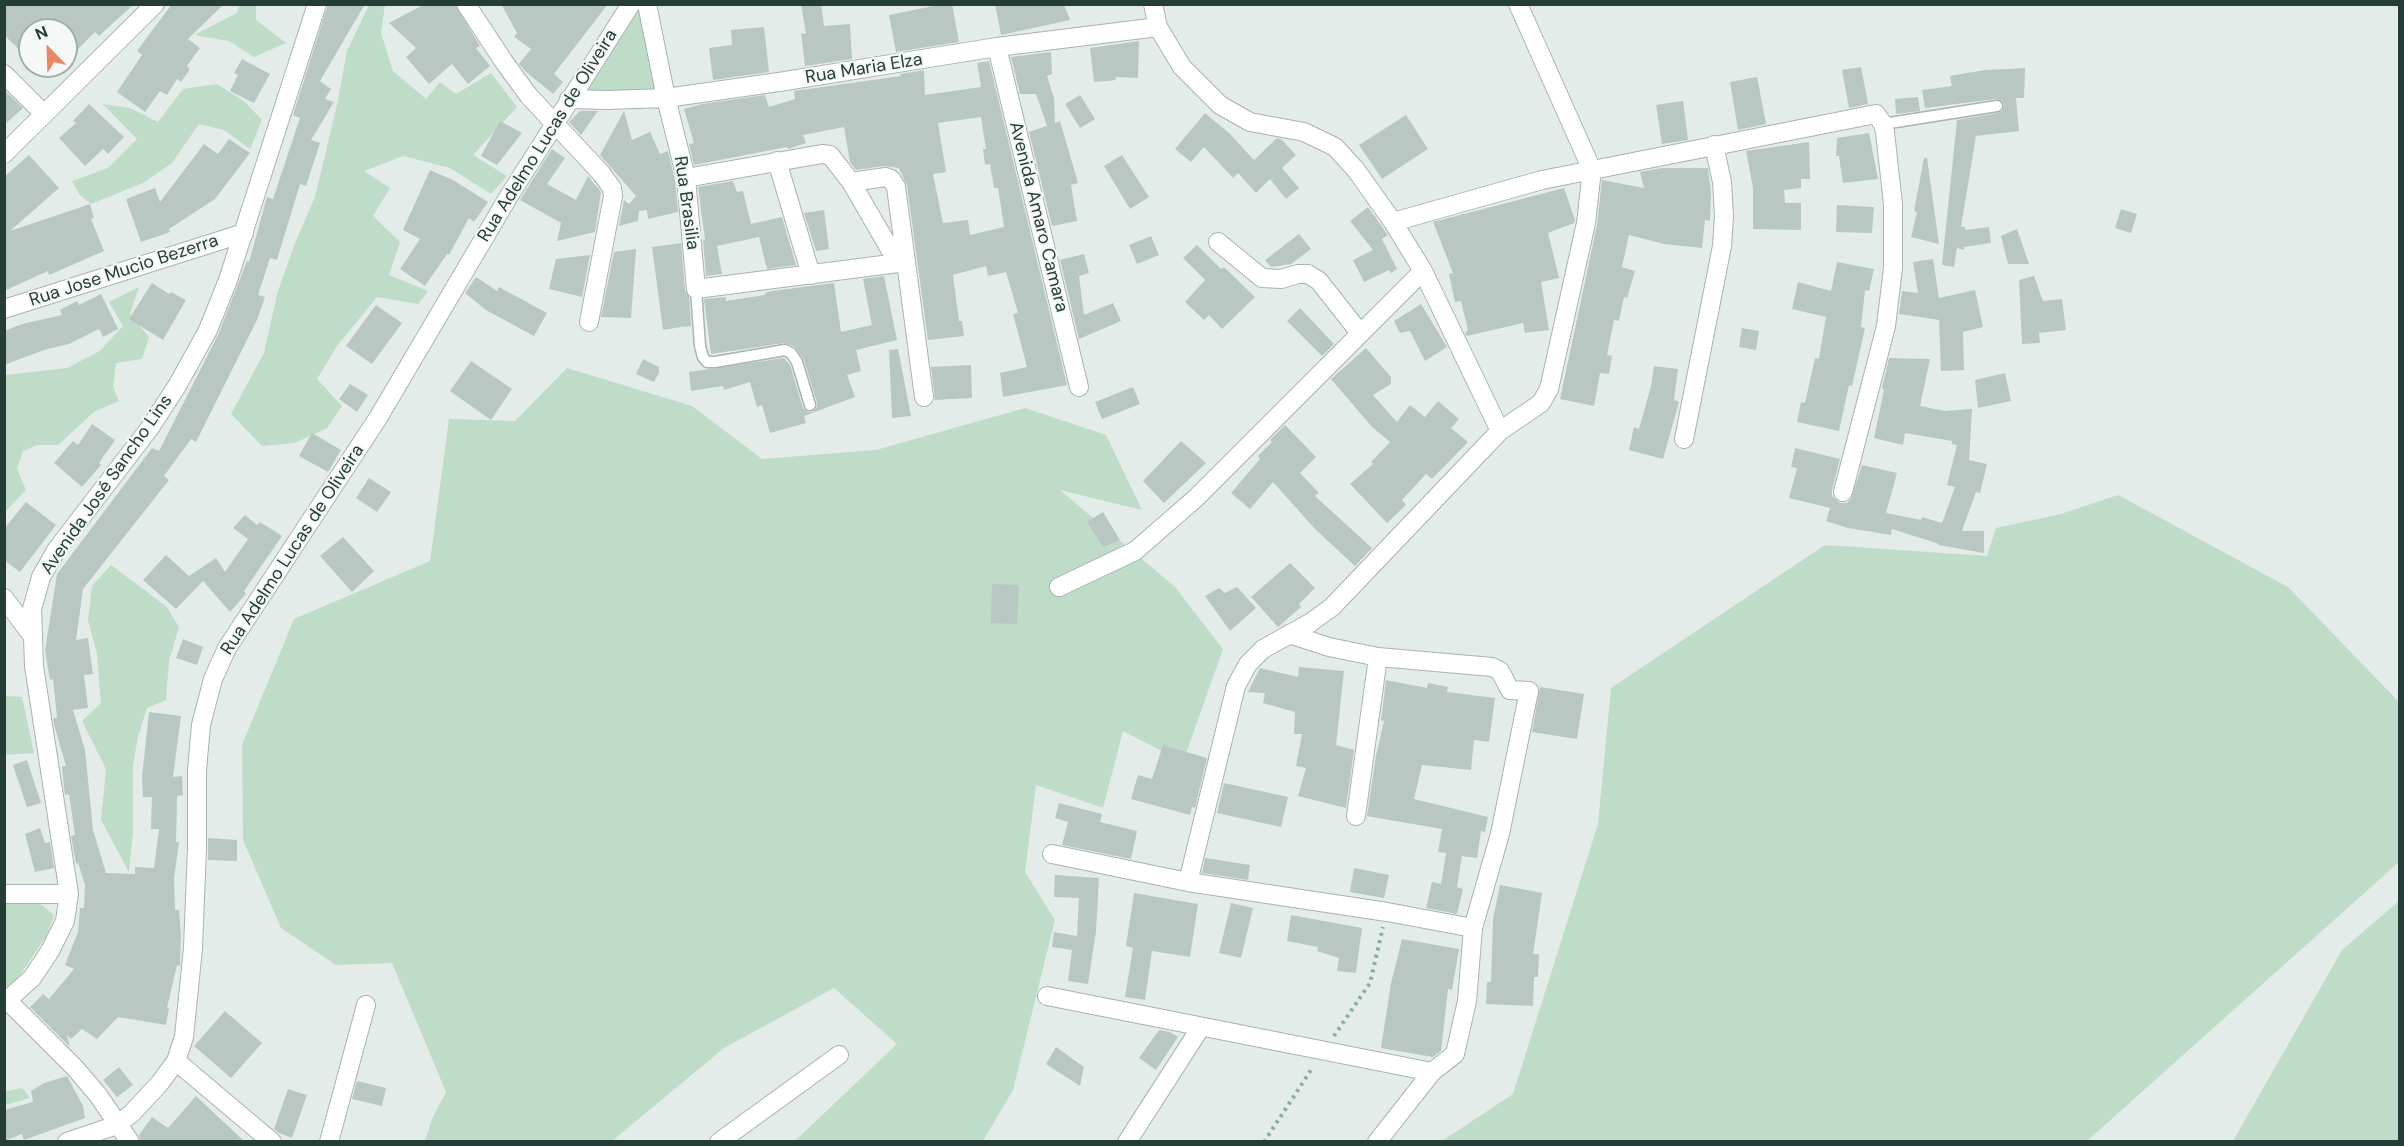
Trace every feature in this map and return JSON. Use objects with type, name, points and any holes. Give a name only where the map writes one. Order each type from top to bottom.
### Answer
[{"type":"street","points":[[4,154],[155,4]]},
{"type":"street","name":"Avenida José Sancho Lins","points":[[6,1002],[32,978],[50,951],[65,921],[69,894],[31,634],[32,609],[41,577],[57,549],[148,429],[177,386],[208,330],[244,233],[317,4]]},
{"type":"street","points":[[466,4],[529,96],[555,122],[612,188],[589,322]]},
{"type":"street","name":"Rua Adelmo Lucas de Oliveira","points":[[67,1142],[117,1125],[160,1083],[176,1061],[184,1037],[193,948],[197,770],[201,725],[213,679],[227,648],[378,418],[569,99],[631,4]]},
{"type":"street","name":"Rua Brasilia","points":[[647,4],[666,98],[686,178],[696,289]]},
{"type":"street","points":[[1153,4],[1158,27],[1182,67],[1220,105],[1250,122],[1304,132],[1335,147],[1356,170],[1393,222],[1423,271],[1500,431]]},
{"type":"street","points":[[1188,882],[1236,686],[1248,664],[1263,649],[1310,623],[1332,607],[1500,431],[1541,403],[1549,389],[1586,223],[1592,170],[1518,4]]},
{"type":"street","name":"Rua Maria Elza","points":[[569,99],[666,98],[997,47],[1158,27]]},
{"type":"street","name":"Avenida Amaro Camara","points":[[997,47],[1079,387]]},
{"type":"street","points":[[4,74],[44,114]]},
{"type":"street","points":[[1393,222],[1542,180],[1876,114],[1883,124],[1893,204],[1893,268],[1886,326],[1843,492]]},
{"type":"street","points":[[1684,439],[1722,246],[1723,193],[1714,145]]},
{"type":"street","points":[[686,178],[777,161],[822,154],[830,155],[851,182],[902,263]]},
{"type":"street","points":[[777,161],[811,275]]},
{"type":"street","points":[[851,182],[886,177],[897,187],[902,263],[924,397]]},
{"type":"street","name":"Rua Jose Mucio Bezerra","points":[[4,309],[244,233]]},
{"type":"street","points":[[1218,242],[1262,278],[1281,279],[1298,274],[1308,274],[1319,281],[1360,333]]},
{"type":"street","points":[[696,289],[902,263]]},
{"type":"street","points":[[1059,586],[1135,551],[1196,498],[1423,271]]},
{"type":"street","points":[[4,598],[31,634]]},
{"type":"street","points":[[1289,634],[1320,645],[1378,657],[1492,667],[1500,671],[1510,690],[1529,691],[1502,824],[1473,928],[1467,1001],[1455,1054],[1432,1072],[1377,1142]]},
{"type":"street","points":[[1356,816],[1378,657]]},
{"type":"street","points":[[1052,854],[1188,882],[1387,912],[1473,928]]},
{"type":"street","points":[[4,894],[69,894]]},
{"type":"street","points":[[1047,996],[1432,1072]]},
{"type":"street","points":[[6,1002],[75,1068],[98,1095],[130,1142]]},
{"type":"street","points":[[329,1142],[366,1005]]},
{"type":"street","points":[[1127,1142],[1201,1027]]},
{"type":"street","points":[[719,1142],[839,1055]]},
{"type":"street","points":[[176,1061],[272,1142]]},
{"type":"lane","points":[[1883,124],[1997,106]]},
{"type":"lane","points":[[696,289],[700,346],[707,362],[785,350],[791,353],[797,362],[810,405]]},
{"type":"path","points":[[1264,1142],[1370,983],[1387,912]]},
{"type":"green space","points":[[239,5],[256,5],[256,20],[286,43],[254,57],[229,41],[194,35],[237,13]]},
{"type":"green space","points":[[369,5],[385,5],[381,33],[393,71],[426,99],[440,82],[456,94],[491,73],[517,107],[473,155],[507,176],[491,194],[450,168],[403,156],[364,171],[390,188],[373,216],[400,242],[389,275],[428,291],[418,304],[377,297],[337,346],[317,379],[342,406],[327,428],[295,443],[262,446],[231,414],[264,353],[277,294],[295,243],[315,197],[347,51]]},
{"type":"green space","points":[[633,5],[643,5],[656,97],[572,98]]},
{"type":"green space","points":[[217,84],[245,102],[262,120],[250,149],[224,130],[199,124],[172,163],[143,183],[91,204],[79,194],[72,181],[108,168],[137,139],[103,104],[130,108],[158,122],[183,89]]},
{"type":"green space","points":[[139,287],[130,314],[149,337],[142,359],[116,363],[113,387],[119,401],[95,411],[58,445],[37,445],[23,451],[17,469],[26,490],[5,512],[5,375],[67,368],[100,351],[123,326],[109,302]]},
{"type":"green space","points":[[567,368],[692,406],[762,459],[876,450],[1025,408],[1106,435],[1142,510],[1060,490],[1175,587],[1223,649],[1183,762],[1123,731],[1103,808],[1036,785],[1025,872],[1055,920],[1013,1090],[983,1141],[795,1141],[897,1044],[834,988],[724,1048],[612,1141],[425,1141],[432,1119],[446,1092],[392,963],[336,965],[281,928],[243,840],[242,745],[294,619],[430,561],[449,419],[515,421]]},
{"type":"green space","points":[[2118,495],[2288,587],[2399,702],[2399,862],[2087,1141],[1442,1141],[1513,1094],[1598,824],[1611,688],[1825,545],[1987,556],[1996,528],[2061,514]]},
{"type":"green space","points":[[111,565],[167,607],[179,627],[169,661],[166,700],[147,708],[138,737],[133,765],[133,831],[129,872],[101,820],[106,769],[82,721],[101,703],[97,654],[88,620],[92,586]]},
{"type":"green space","points":[[4,696],[22,697],[34,753],[5,755]]},
{"type":"green space","points":[[2399,901],[2399,1141],[2233,1141],[2342,950]]},
{"type":"green space","points":[[5,902],[38,902],[54,915],[47,935],[12,987],[5,991]]},
{"type":"green space","points":[[22,1088],[30,1098],[5,1105],[5,1089],[7,1091]]},
{"type":"building","points":[[4,4],[134,4],[99,36],[95,32],[78,49],[78,18],[18,18],[18,48],[4,35]]},
{"type":"building","points":[[172,4],[224,4],[188,39],[200,48],[187,66],[190,69],[181,82],[177,79],[167,95],[160,91],[145,112],[117,92],[142,55],[137,51]]},
{"type":"building","points":[[328,4],[365,4],[320,81],[331,89],[325,99],[334,102],[311,140],[320,143],[306,186],[300,184],[277,260],[270,258],[258,295],[265,297],[257,320],[196,442],[191,439],[164,476],[169,480],[83,589],[76,640],[88,638],[93,674],[84,675],[88,708],[73,710],[85,750],[93,830],[106,873],[135,874],[135,867],[154,868],[159,829],[151,829],[152,797],[143,797],[142,777],[149,712],[181,716],[173,777],[182,776],[183,795],[177,796],[176,842],[179,842],[174,878],[175,910],[179,910],[181,935],[180,966],[177,965],[167,1008],[169,1008],[166,1025],[118,1017],[97,1039],[82,1029],[71,1039],[67,1035],[70,1047],[30,1007],[43,994],[49,999],[74,969],[65,965],[78,932],[80,908],[84,908],[85,885],[78,863],[76,864],[71,836],[75,835],[69,794],[65,795],[62,766],[66,766],[53,719],[57,717],[53,679],[50,680],[45,650],[57,574],[152,448],[159,451],[218,335],[247,261],[249,262],[267,197],[273,199],[300,118],[293,115]]},
{"type":"building","points":[[425,4],[455,4],[480,46],[476,48],[490,66],[468,84],[452,64],[429,84],[406,57],[416,48],[389,23]]},
{"type":"building","points":[[501,4],[608,4],[554,74],[563,82],[553,94],[519,64],[531,49],[514,37],[517,33]]},
{"type":"building","points":[[801,4],[821,4],[824,26],[850,24],[852,59],[805,66],[801,33],[806,34]]},
{"type":"building","points":[[952,4],[959,42],[896,52],[889,15]]},
{"type":"building","points":[[995,4],[1064,4],[1070,20],[1001,35]]},
{"type":"building","points":[[764,27],[769,72],[713,80],[709,48],[732,45],[731,30]]},
{"type":"building","points":[[1139,41],[1138,78],[1115,77],[1116,80],[1094,82],[1090,48]]},
{"type":"building","points":[[1051,52],[1052,74],[1047,76],[1054,98],[1055,123],[1060,121],[1078,183],[1071,185],[1077,221],[1052,226],[1029,132],[1047,126],[1036,94],[1020,94],[1011,57]]},
{"type":"building","points":[[242,59],[270,74],[254,103],[230,91],[238,75],[234,73]]},
{"type":"building","points":[[989,61],[1067,385],[1003,397],[1000,373],[1027,367],[1013,314],[1018,313],[1006,272],[988,276],[986,266],[953,275],[959,321],[962,321],[964,336],[928,340],[907,186],[899,168],[884,166],[856,170],[850,162],[844,127],[803,135],[806,143],[788,149],[787,147],[694,165],[689,144],[694,143],[684,109],[702,104],[765,95],[769,107],[795,99],[794,91],[901,76],[900,74],[924,70],[925,95],[981,87],[977,63]],"holes":[[[981,117],[986,149],[983,149],[985,165],[990,164],[994,188],[998,188],[1004,227],[970,235],[968,220],[943,223],[933,174],[946,172],[938,123]]]},
{"type":"building","points":[[1861,67],[1868,104],[1849,108],[1842,70]]},
{"type":"building","points":[[2025,68],[2024,98],[2016,98],[2019,131],[1976,136],[1961,227],[1965,227],[1965,230],[1989,227],[1991,243],[1964,247],[1964,250],[1957,248],[1954,267],[1942,265],[1957,120],[1998,113],[2002,111],[2004,105],[2002,101],[1996,99],[1925,108],[1922,90],[1952,86],[1950,76],[1985,70]]},
{"type":"building","points":[[1757,77],[1766,124],[1738,130],[1730,82]]},
{"type":"building","points":[[4,90],[23,108],[4,125]]},
{"type":"building","points":[[1080,95],[1095,119],[1080,128],[1065,104]]},
{"type":"building","points":[[1918,97],[1920,111],[1896,114],[1895,99]]},
{"type":"building","points":[[1683,101],[1688,140],[1662,144],[1656,105]]},
{"type":"building","points":[[89,104],[124,137],[108,154],[103,149],[85,166],[59,138],[76,123],[73,121]]},
{"type":"building","points":[[580,111],[598,111],[581,135],[569,122]]},
{"type":"building","points":[[624,111],[632,140],[650,132],[660,154],[668,151],[675,180],[678,212],[648,219],[647,210],[639,211],[638,221],[619,226],[624,200],[629,204],[636,196],[600,155]]},
{"type":"building","points":[[1205,113],[1230,134],[1254,160],[1277,138],[1281,139],[1296,155],[1282,168],[1299,188],[1286,199],[1270,179],[1256,193],[1238,173],[1233,178],[1204,147],[1191,162],[1175,149]]},
{"type":"building","points":[[1406,115],[1428,149],[1382,179],[1359,145]]},
{"type":"building","points":[[500,121],[522,133],[497,165],[481,156]]},
{"type":"building","points":[[1869,133],[1878,179],[1843,183],[1839,156],[1836,156],[1837,138]]},
{"type":"building","points":[[229,139],[250,153],[215,199],[169,229],[170,232],[141,242],[126,199],[155,188],[160,202],[204,144],[218,154]]},
{"type":"building","points":[[1809,142],[1810,179],[1801,179],[1801,188],[1784,190],[1785,203],[1801,203],[1801,230],[1753,229],[1753,188],[1746,151]]},
{"type":"building","points":[[552,149],[565,158],[547,184],[576,200],[588,176],[601,192],[595,232],[557,241],[561,223],[520,200]]},
{"type":"building","points":[[29,155],[59,188],[10,231],[90,204],[94,218],[91,219],[104,251],[49,275],[48,271],[4,291],[4,177]]},
{"type":"building","points":[[1122,155],[1149,197],[1130,209],[1104,166]]},
{"type":"building","points":[[1924,158],[1927,158],[1939,244],[1911,237],[1917,212],[1914,211]]},
{"type":"building","points":[[1662,168],[1708,168],[1711,193],[1710,221],[1705,220],[1702,248],[1664,244],[1629,235],[1622,267],[1635,271],[1627,298],[1624,297],[1619,321],[1614,320],[1607,355],[1612,356],[1609,374],[1600,373],[1594,406],[1560,399],[1597,225],[1602,180],[1644,188],[1640,172]]},
{"type":"building","points":[[430,170],[453,180],[488,202],[474,222],[469,218],[449,255],[447,254],[425,286],[400,269],[420,239],[403,230]]},
{"type":"building","points":[[733,181],[737,192],[743,191],[751,224],[782,217],[796,265],[767,269],[759,237],[717,246],[722,274],[706,276],[703,240],[705,240],[698,187]]},
{"type":"building","points":[[1564,188],[1575,220],[1574,223],[1548,233],[1559,278],[1541,282],[1549,330],[1525,333],[1523,323],[1467,336],[1465,333],[1468,330],[1461,301],[1455,302],[1449,274],[1453,273],[1433,222]]},
{"type":"building","points":[[1837,205],[1874,207],[1872,233],[1836,232]]},
{"type":"building","points":[[1368,207],[1388,235],[1382,239],[1397,269],[1391,273],[1389,270],[1364,282],[1353,260],[1373,250],[1350,221]]},
{"type":"building","points":[[2121,209],[2137,214],[2131,233],[2115,228]]},
{"type":"building","points":[[824,210],[829,249],[816,251],[804,213]]},
{"type":"building","points":[[2017,229],[2029,264],[2008,264],[2001,236]]},
{"type":"building","points":[[1299,234],[1311,249],[1291,264],[1271,267],[1265,260]]},
{"type":"building","points":[[1151,236],[1159,255],[1137,264],[1129,245]]},
{"type":"building","points":[[681,243],[691,326],[682,327],[682,325],[663,330],[652,247]]},
{"type":"building","points":[[1197,245],[1221,269],[1224,267],[1255,297],[1222,329],[1209,315],[1204,320],[1185,302],[1205,280],[1183,258]]},
{"type":"building","points":[[636,249],[631,318],[601,317],[614,252]]},
{"type":"building","points":[[1084,254],[1089,273],[1079,276],[1084,315],[1113,303],[1121,321],[1079,339],[1060,260]]},
{"type":"building","points":[[590,255],[582,297],[549,289],[556,259]]},
{"type":"building","points":[[1933,259],[1939,298],[1975,290],[1983,327],[1963,332],[1964,370],[1941,371],[1939,320],[1899,314],[1902,291],[1918,293],[1913,262]]},
{"type":"building","points":[[1837,262],[1874,269],[1869,291],[1865,290],[1861,327],[1865,328],[1839,431],[1797,422],[1801,402],[1805,403],[1815,358],[1819,359],[1826,317],[1792,309],[1798,282],[1831,291]]},
{"type":"building","points":[[884,276],[897,340],[856,350],[861,371],[847,375],[855,397],[804,416],[806,423],[770,433],[762,405],[757,407],[750,382],[724,390],[723,386],[691,391],[689,372],[784,358],[790,365],[803,408],[808,412],[813,412],[817,403],[804,360],[794,346],[784,343],[711,354],[704,299],[726,297],[726,301],[765,295],[772,291],[834,283],[841,332],[872,325],[863,279]]},
{"type":"building","points":[[2034,276],[2043,301],[2062,299],[2066,330],[2039,333],[2040,343],[2022,344],[2019,280]]},
{"type":"building","points":[[476,277],[497,291],[499,287],[547,313],[534,336],[486,310],[465,293]]},
{"type":"building","points":[[152,283],[169,294],[171,292],[186,300],[163,340],[129,319]]},
{"type":"building","points":[[101,294],[118,329],[103,337],[99,329],[69,344],[44,350],[4,365],[4,331],[22,324],[62,315],[60,310],[77,301],[79,305]]},
{"type":"building","points":[[1421,304],[1447,347],[1425,361],[1410,331],[1400,333],[1394,321]]},
{"type":"building","points":[[376,305],[402,323],[372,364],[346,346]]},
{"type":"building","points":[[1300,308],[1334,344],[1322,356],[1287,321]]},
{"type":"building","points":[[1742,328],[1759,331],[1756,350],[1739,347]]},
{"type":"building","points":[[1366,348],[1391,377],[1391,384],[1373,395],[1397,422],[1410,405],[1425,417],[1438,401],[1459,419],[1451,428],[1468,442],[1432,479],[1426,474],[1402,500],[1406,505],[1387,523],[1350,484],[1373,464],[1371,462],[1390,442],[1372,427],[1331,379]]},
{"type":"building","points":[[898,349],[911,416],[892,418],[889,350]]},
{"type":"building","points":[[1889,358],[1930,359],[1920,406],[1945,411],[1972,409],[1969,460],[1987,464],[1980,493],[1976,492],[1962,531],[1984,531],[1984,553],[1938,545],[1892,529],[1891,535],[1848,528],[1826,521],[1830,508],[1789,498],[1797,468],[1791,467],[1795,448],[1840,459],[1832,496],[1840,503],[1847,503],[1851,499],[1862,465],[1897,473],[1886,513],[1921,520],[1922,517],[1942,523],[1955,487],[1947,485],[1957,445],[1952,444],[1952,441],[1905,433],[1903,445],[1874,438]]},
{"type":"building","points":[[643,359],[659,367],[659,373],[654,382],[636,374]]},
{"type":"building","points":[[471,361],[512,389],[491,420],[450,391]]},
{"type":"building","points":[[971,365],[972,398],[935,400],[931,367]]},
{"type":"building","points":[[1654,366],[1678,369],[1674,400],[1679,402],[1663,459],[1629,450],[1634,427],[1639,429]]},
{"type":"building","points":[[2005,373],[2011,401],[1978,408],[1975,380]]},
{"type":"building","points":[[350,384],[368,395],[357,412],[339,399]]},
{"type":"building","points":[[1133,387],[1140,404],[1102,419],[1095,402]]},
{"type":"building","points":[[92,424],[115,440],[99,463],[101,465],[82,487],[54,463],[73,441],[78,445]]},
{"type":"building","points":[[1285,425],[1316,457],[1300,473],[1319,493],[1315,496],[1372,548],[1355,566],[1316,530],[1273,482],[1250,509],[1231,493],[1260,459],[1258,456],[1272,442],[1270,440]]},
{"type":"building","points":[[312,433],[341,450],[328,472],[299,456]]},
{"type":"building","points":[[1181,441],[1206,463],[1164,503],[1143,481]]},
{"type":"building","points":[[369,478],[391,492],[377,512],[356,498]]},
{"type":"building","points":[[26,502],[56,525],[20,572],[4,560],[4,529]]},
{"type":"building","points":[[1103,512],[1120,540],[1103,547],[1087,522]]},
{"type":"building","points":[[245,515],[257,525],[260,522],[282,536],[244,591],[246,594],[230,612],[203,581],[176,609],[143,580],[166,555],[189,576],[216,558],[225,572],[248,539],[233,528]]},
{"type":"building","points":[[343,537],[374,571],[352,592],[320,556]]},
{"type":"building","points":[[1290,563],[1315,588],[1299,604],[1301,607],[1278,627],[1251,597]]},
{"type":"building","points":[[992,584],[1019,585],[1017,624],[991,623]]},
{"type":"building","points":[[1237,587],[1256,608],[1230,631],[1205,596],[1219,588],[1225,593]]},
{"type":"building","points":[[183,639],[203,647],[197,665],[176,658]]},
{"type":"building","points":[[1299,667],[1344,671],[1336,745],[1354,750],[1346,808],[1298,796],[1306,768],[1296,766],[1302,734],[1294,734],[1295,712],[1263,703],[1265,693],[1248,692],[1260,668],[1298,677]]},
{"type":"building","points":[[1386,680],[1427,688],[1428,683],[1448,687],[1447,692],[1495,698],[1489,742],[1474,740],[1471,770],[1422,765],[1414,799],[1488,817],[1485,832],[1481,831],[1477,858],[1462,856],[1457,887],[1463,889],[1457,914],[1426,908],[1432,882],[1441,884],[1446,853],[1438,852],[1442,829],[1367,816],[1384,721],[1381,720]]},
{"type":"building","points":[[1540,687],[1584,694],[1577,739],[1532,732]]},
{"type":"building","points":[[1163,745],[1207,758],[1195,808],[1192,807],[1190,815],[1131,799],[1138,775],[1152,779]]},
{"type":"building","points":[[27,760],[41,803],[27,807],[13,765]]},
{"type":"building","points":[[1224,783],[1288,797],[1281,827],[1217,813]]},
{"type":"building","points":[[1059,803],[1102,814],[1100,822],[1137,831],[1131,859],[1062,845],[1068,822],[1055,818]]},
{"type":"building","points":[[40,828],[45,843],[50,842],[54,868],[35,872],[25,834]]},
{"type":"building","points":[[208,838],[237,840],[237,861],[208,860]]},
{"type":"building","points":[[1205,858],[1250,865],[1248,880],[1202,873]]},
{"type":"building","points":[[1354,868],[1389,875],[1384,898],[1350,892]]},
{"type":"building","points":[[1055,875],[1099,878],[1096,931],[1088,984],[1068,981],[1072,950],[1052,947],[1054,932],[1077,936],[1079,898],[1054,897]]},
{"type":"building","points":[[1500,885],[1542,893],[1533,954],[1539,954],[1538,977],[1534,977],[1533,1006],[1486,1004],[1487,982],[1491,982],[1493,919]]},
{"type":"building","points":[[1134,893],[1198,904],[1190,957],[1152,951],[1145,1000],[1125,997],[1133,948],[1126,946]]},
{"type":"building","points":[[1231,903],[1253,908],[1241,958],[1219,953]]},
{"type":"building","points":[[1291,915],[1362,928],[1356,973],[1337,971],[1339,958],[1317,951],[1318,947],[1287,941]]},
{"type":"building","points":[[1402,939],[1459,949],[1452,990],[1448,989],[1441,1051],[1433,1057],[1381,1048],[1391,983]]},
{"type":"building","points":[[225,1011],[262,1043],[231,1078],[194,1046]]},
{"type":"building","points":[[1159,1030],[1170,1032],[1178,1037],[1156,1070],[1139,1058]]},
{"type":"building","points":[[1056,1047],[1084,1067],[1080,1086],[1046,1064]]},
{"type":"building","points":[[119,1067],[133,1085],[117,1097],[103,1080]]},
{"type":"building","points":[[67,1076],[83,1106],[85,1118],[24,1140],[22,1134],[4,1141],[4,1110],[33,1102],[31,1091],[44,1083]]},
{"type":"building","points":[[357,1081],[386,1088],[382,1106],[352,1099]]},
{"type":"building","points":[[288,1089],[307,1095],[292,1138],[274,1129]]},
{"type":"building","points":[[196,1096],[245,1142],[141,1142],[139,1135],[152,1117],[168,1128]]}]
